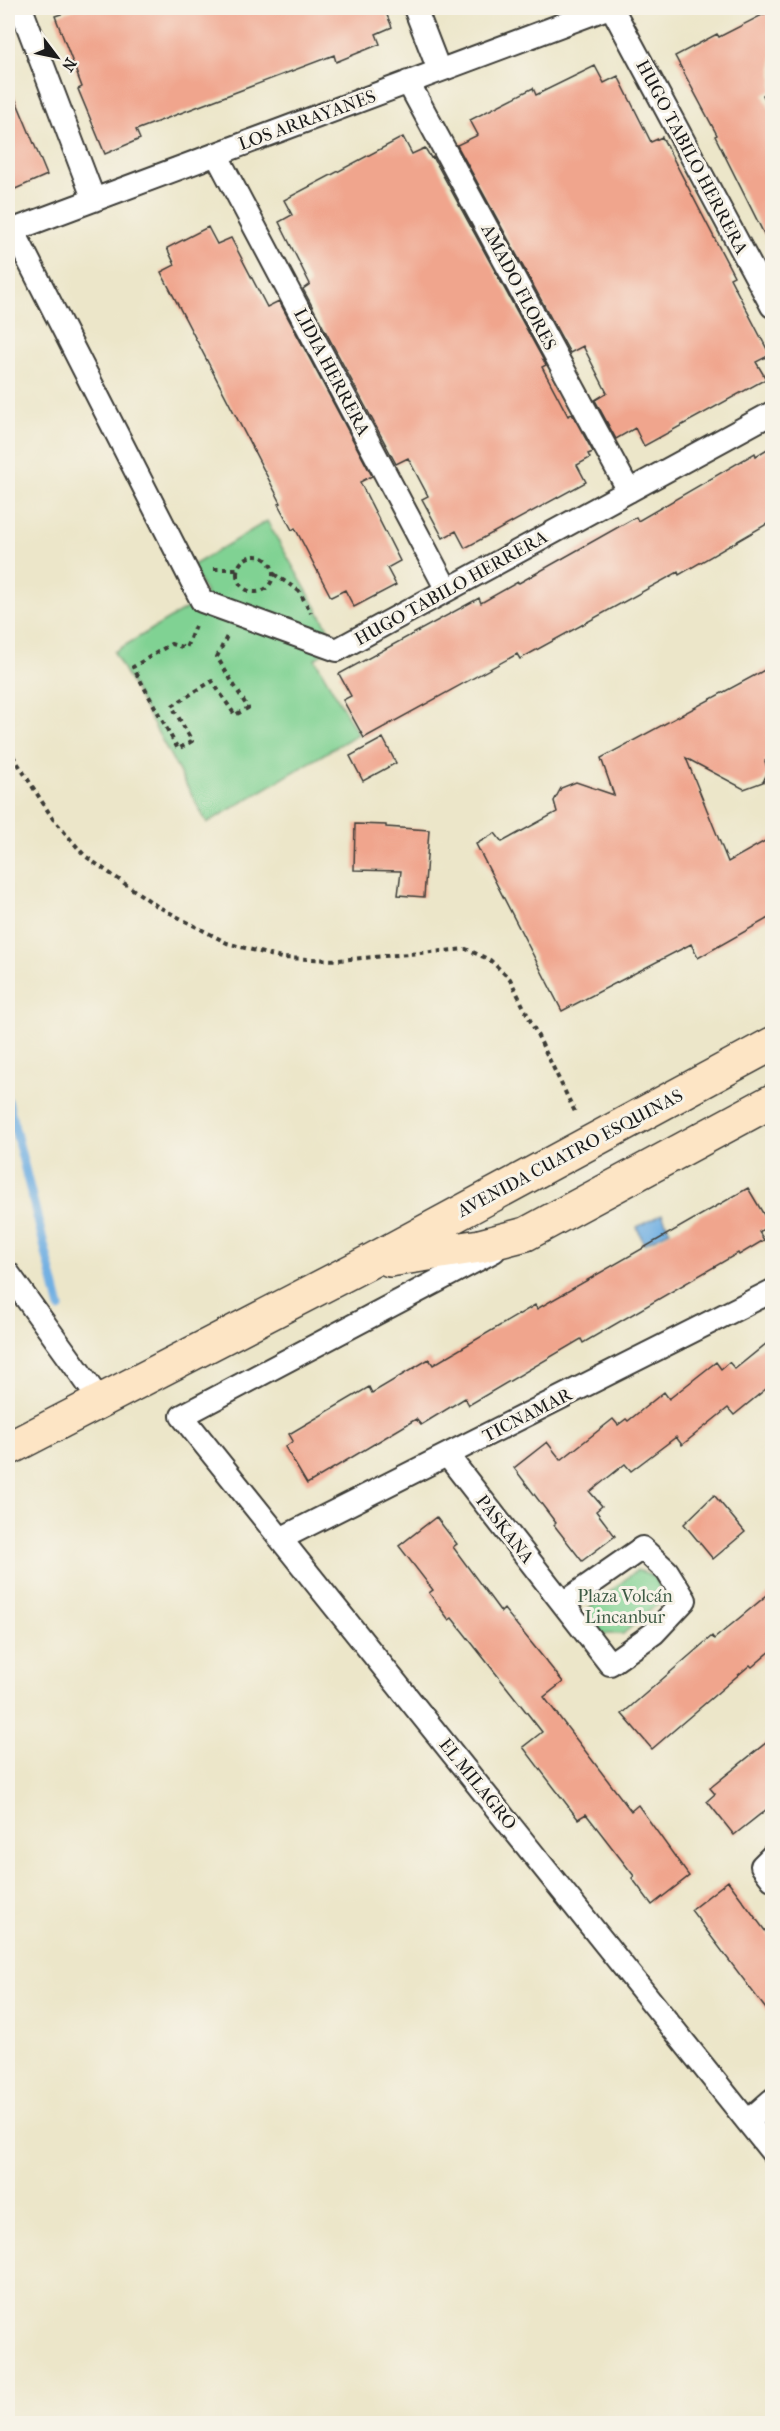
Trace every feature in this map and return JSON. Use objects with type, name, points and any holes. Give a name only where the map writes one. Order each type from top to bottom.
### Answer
[{"type":"main road","name":"AVENIDA CUATRO ESQUINAS","points":[[8,1449],[367,1263],[772,1044]]},
{"type":"main road","name":"AVENIDA CUATRO ESQUINAS","points":[[367,1263],[480,1246],[526,1234],[772,1101]]},
{"type":"street","points":[[21,8],[94,200]]},
{"type":"street","points":[[415,8],[439,70]]},
{"type":"street","name":"LOS ARRAYANES","points":[[10,231],[607,8]]},
{"type":"street","name":"HUGO TABILO HERRERA","points":[[612,8],[772,306]]},
{"type":"street","name":"AMADO FLORES","points":[[408,82],[629,491]]},
{"type":"street","name":"LIDIA HERRERA","points":[[216,154],[447,590]]},
{"type":"street","points":[[10,231],[202,601],[206,603]]},
{"type":"street","name":"HUGO TABILO HERRERA","points":[[206,603],[337,650],[772,413]]},
{"type":"street","name":"AVENIDA CUATRO ESQUINAS","points":[[182,1416],[526,1234]]},
{"type":"street","points":[[8,1273],[101,1402]]},
{"type":"street","name":"TICNAMAR","points":[[282,1538],[772,1291]]},
{"type":"street","name":"EL MILAGRO","points":[[182,1416],[772,2152]]},
{"type":"street","name":"PASKANA","points":[[448,1455],[562,1603],[610,1664],[654,1633],[685,1600],[667,1571],[642,1548],[562,1603]]},
{"type":"street","points":[[772,1856],[762,1866],[772,1879]]},
{"type":"street","points":[[748,2121],[772,2100]]},
{"type":"path","points":[[274,574],[270,586],[258,593],[246,590],[238,581],[237,569],[244,560],[255,556],[261,556],[270,563],[274,574],[299,591],[309,608],[323,645]]},
{"type":"path","points":[[206,603],[186,648],[171,644],[133,668],[178,749],[192,741],[172,706],[212,681],[235,715],[248,708],[217,657],[237,614]]},
{"type":"path","points":[[8,748],[53,819],[85,856],[157,906],[226,943],[281,958],[339,960],[466,949],[490,960],[510,979],[589,1142]]},
{"type":"green space","points":[[267,521],[337,644],[315,659],[358,734],[207,823],[114,652],[207,596],[192,566]]},
{"type":"green space","name":"Plaza Volcán Lincanbur","points":[[637,1570],[654,1577],[660,1588],[661,1601],[623,1634],[603,1634],[590,1624],[587,1610]]},
{"type":"water","points":[[662,1214],[670,1231],[644,1244],[637,1227]]},
{"type":"building","points":[[79,8],[384,8],[392,27],[376,34],[380,44],[336,62],[334,55],[136,130],[140,139],[105,154],[78,89],[82,87],[55,16]]},
{"type":"building","points":[[772,10],[772,90],[763,95],[772,114],[772,250],[715,136],[717,135],[675,56],[717,34],[719,37]]},
{"type":"building","points":[[595,66],[604,83],[618,76],[651,142],[662,137],[734,276],[730,278],[770,355],[756,362],[766,379],[644,446],[635,428],[616,439],[595,400],[607,393],[583,346],[570,353],[457,145],[478,135],[470,120],[533,88],[536,95]]},
{"type":"building","points":[[8,81],[47,175],[13,190],[8,176]]},
{"type":"building","points":[[403,137],[412,154],[425,148],[431,158],[433,157],[546,365],[542,367],[568,416],[572,414],[593,452],[588,454],[590,458],[577,465],[586,482],[465,548],[456,531],[443,538],[422,499],[428,496],[408,458],[396,464],[303,289],[310,284],[279,222],[292,215],[284,200]]},
{"type":"building","points":[[208,227],[217,244],[231,238],[267,307],[279,301],[372,476],[360,482],[400,561],[387,568],[396,585],[354,607],[345,590],[331,597],[295,528],[292,530],[278,504],[281,503],[161,272],[175,265],[167,248]]},
{"type":"building","points":[[772,446],[772,521],[679,575],[678,572],[520,659],[517,654],[364,738],[343,700],[351,696],[339,674],[479,598],[481,603],[519,583],[636,517],[638,521],[755,453],[756,456]]},
{"type":"building","points":[[772,666],[772,757],[765,761],[768,771],[763,782],[744,789],[686,758],[728,862],[772,837],[772,916],[698,958],[691,944],[562,1011],[476,844],[495,833],[502,842],[557,812],[554,801],[561,788],[576,782],[614,795],[601,758]]},
{"type":"building","points":[[383,738],[396,763],[363,781],[350,756]]},
{"type":"building","points":[[355,824],[429,830],[424,897],[398,895],[401,871],[354,870]]},
{"type":"building","points":[[748,1188],[770,1225],[759,1232],[764,1240],[583,1343],[581,1339],[469,1405],[465,1398],[421,1425],[416,1419],[307,1484],[285,1447],[293,1441],[289,1434],[369,1387],[372,1393],[429,1359],[433,1365],[535,1305],[537,1309]]},
{"type":"building","points":[[772,1339],[772,1384],[734,1415],[728,1408],[682,1445],[676,1437],[631,1471],[625,1464],[590,1492],[602,1506],[596,1511],[615,1536],[582,1561],[514,1468],[547,1442],[561,1460],[613,1419],[618,1425],[626,1419],[628,1421],[664,1392],[669,1399],[716,1362],[721,1369],[729,1362],[735,1369]]},
{"type":"building","points":[[714,1495],[745,1532],[713,1559],[684,1524]]},
{"type":"building","points":[[436,1517],[457,1544],[453,1547],[501,1612],[504,1609],[563,1682],[544,1697],[631,1811],[638,1805],[689,1876],[652,1905],[632,1878],[634,1876],[586,1814],[578,1819],[523,1747],[542,1732],[452,1618],[449,1620],[429,1593],[433,1590],[399,1546]]},
{"type":"building","points":[[772,1591],[772,1650],[752,1667],[750,1665],[652,1749],[622,1714],[712,1636],[714,1639]]},
{"type":"building","points":[[772,1738],[772,1805],[734,1835],[707,1801],[715,1794],[710,1788]]},
{"type":"building","points":[[728,1881],[772,1940],[772,2017],[691,1910]]},
{"type":"waterway","points":[[8,1101],[60,1308]]}]
